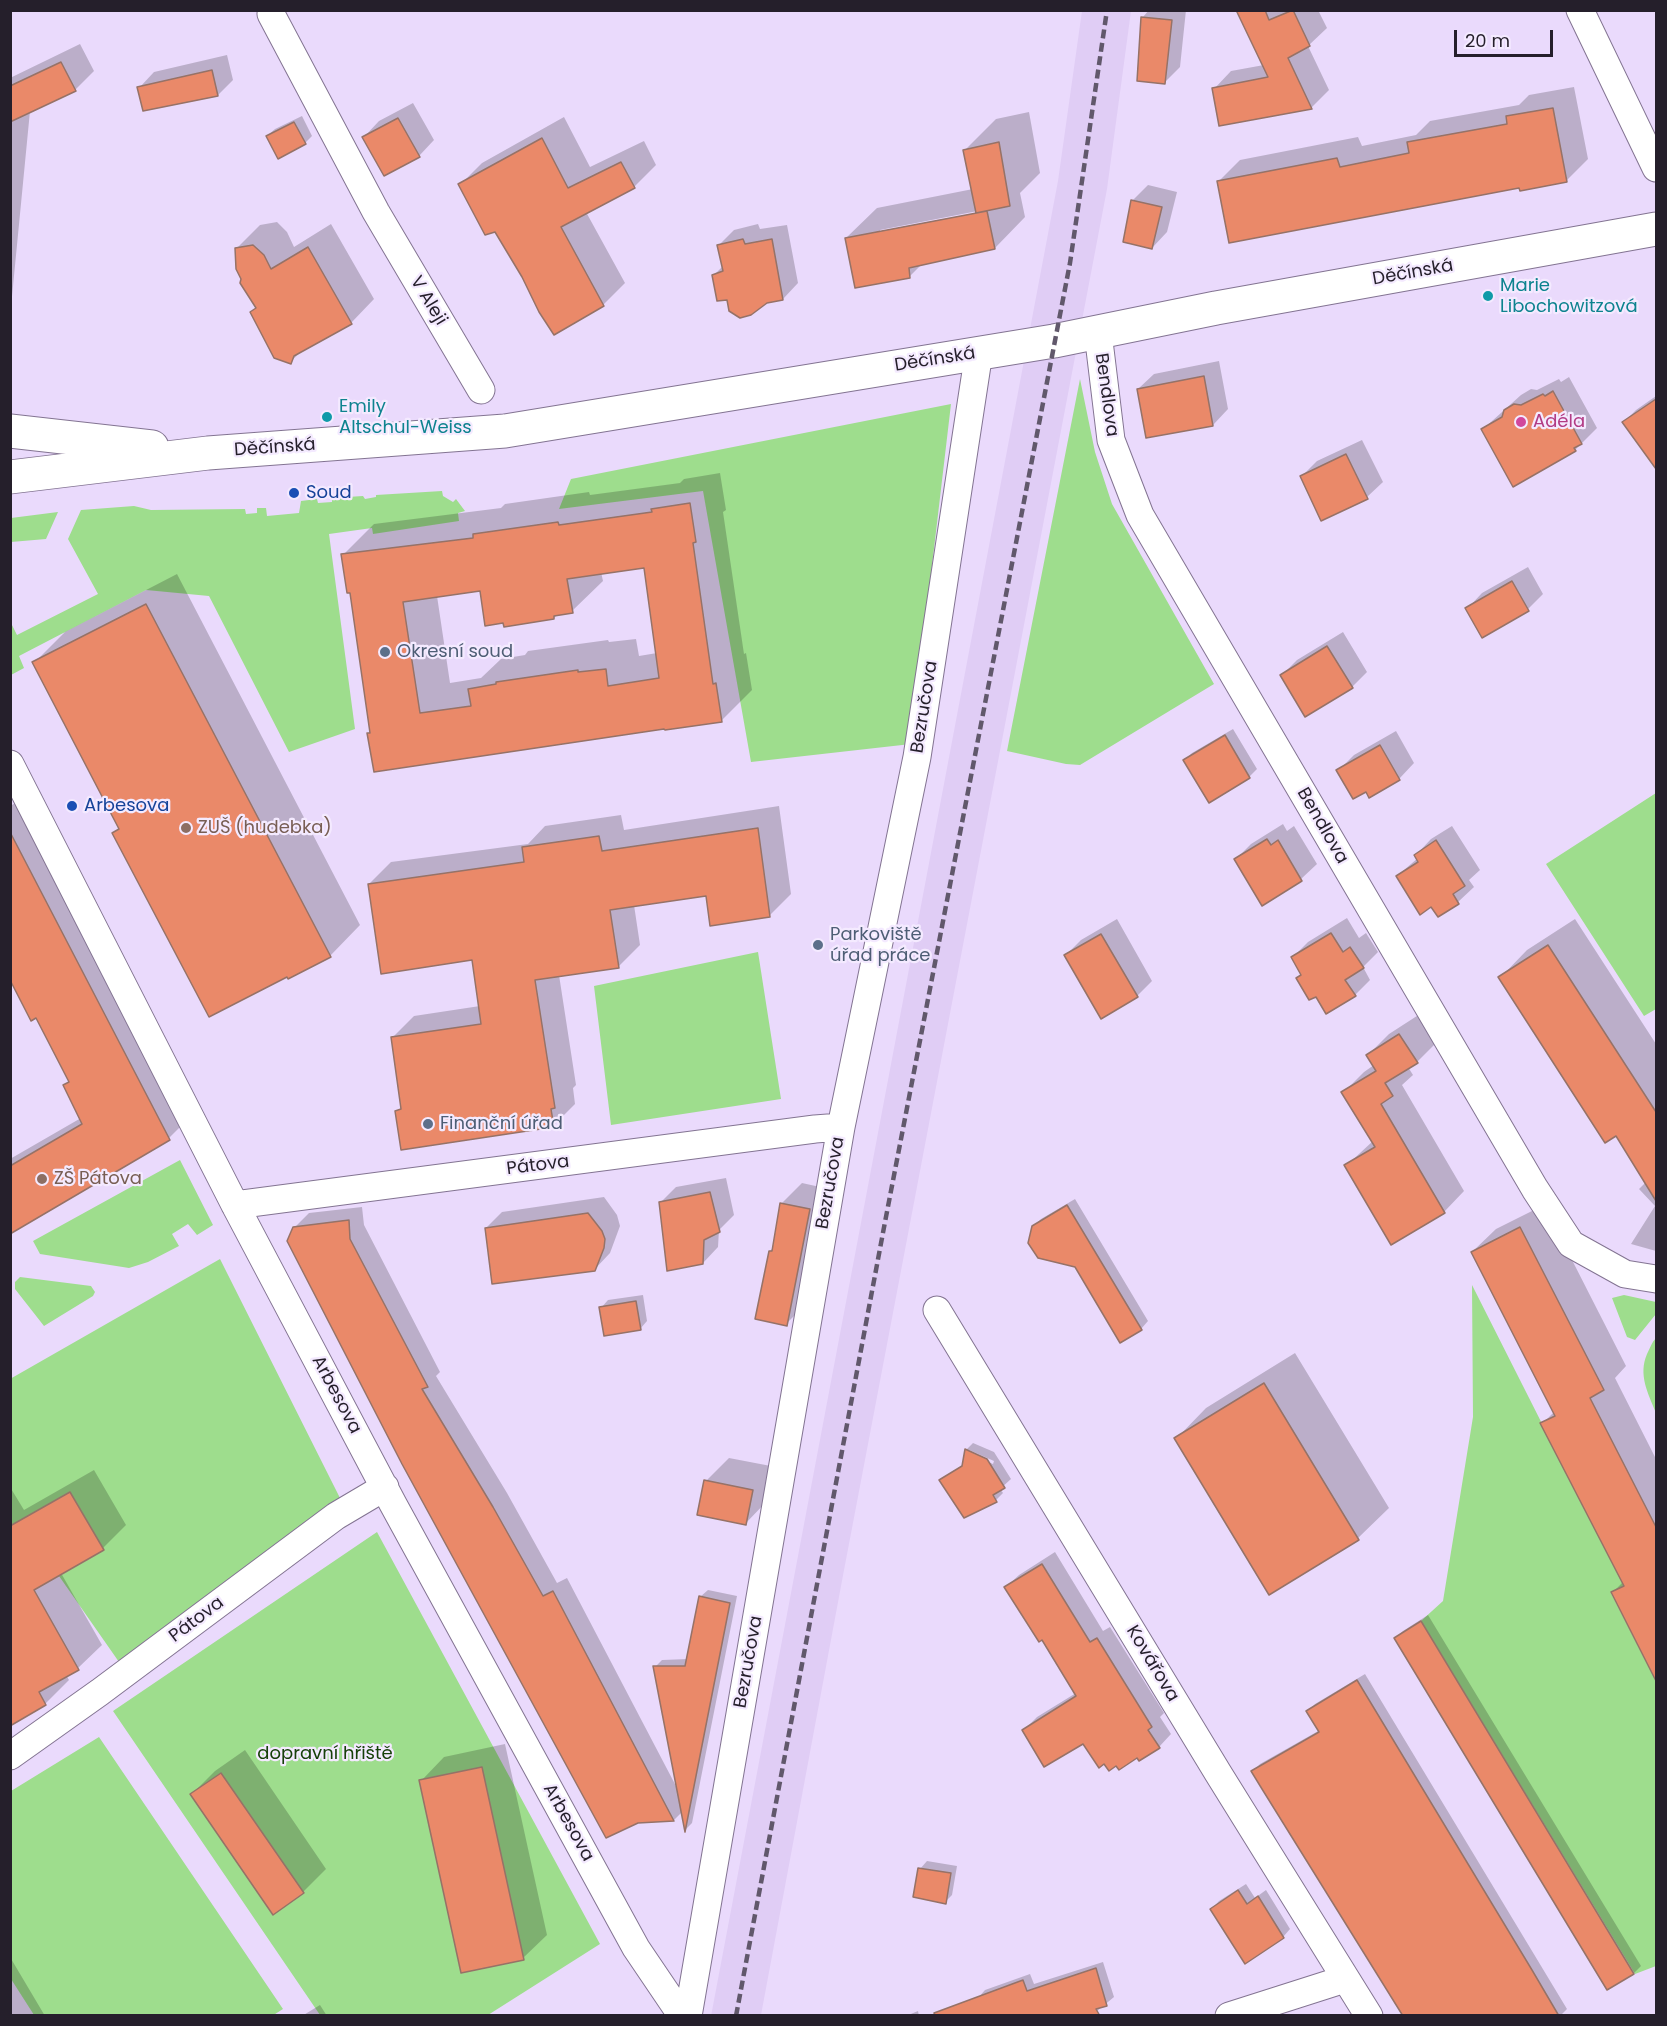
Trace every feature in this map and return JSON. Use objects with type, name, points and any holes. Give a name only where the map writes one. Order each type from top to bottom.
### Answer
[{"type":"main road","name":"Děčínská","points":[[10,477],[208,453],[504,431],[1098,333],[1216,308],[1656,229]]},
{"type":"main road","name":"Děčínská","points":[[10,431],[208,453]]},
{"type":"street","points":[[1580,10],[1654,159]]},
{"type":"street","name":"V Aleji","points":[[271,14],[376,212],[481,390]]},
{"type":"street","name":"Bendlova","points":[[1098,333],[1111,440],[1140,515],[1535,1189],[1571,1244],[1626,1275],[1656,1279]]},
{"type":"street","name":"Bezručova","points":[[688,2016],[841,1127],[917,757],[979,352]]},
{"type":"street","name":"Arbesova","points":[[10,764],[236,1205],[385,1487],[636,1948],[682,2016]]},
{"type":"street","name":"Pátova","points":[[236,1205],[841,1127]]},
{"type":"street","name":"Kovářova","points":[[937,1310],[1370,2016]]},
{"type":"street","name":"Pátova","points":[[10,1756],[100,1692],[336,1516],[385,1487]]},
{"type":"street","points":[[1229,2016],[1346,1979]]},
{"type":"shaded area","points":[[1082,11],[1131,11],[1107,189],[761,2015],[711,2016],[1058,181]]},
{"type":"green space","points":[[1080,379],[1095,452],[1112,504],[1214,684],[1080,765],[1007,751]]},
{"type":"green space","points":[[951,404],[911,744],[751,762],[703,491],[559,509],[571,479]]},
{"type":"green space","points":[[442,491],[443,496],[453,502],[456,499],[465,511],[458,513],[459,521],[373,534],[372,528],[329,534],[355,729],[289,752],[209,596],[146,590],[19,656],[24,668],[11,675],[11,623],[17,635],[98,594],[68,539],[81,510],[134,506],[151,510],[245,509],[246,514],[257,513],[257,508],[266,508],[267,516],[299,513],[301,501],[317,499],[318,503],[332,502],[332,498],[363,496],[365,499],[376,497],[376,495]]},
{"type":"green space","points":[[58,512],[46,539],[11,542],[11,518]]},
{"type":"green space","points":[[1656,793],[1656,1009],[1644,1016],[1546,864]]},
{"type":"green space","points":[[758,952],[781,1099],[611,1125],[594,986]]},
{"type":"green space","points":[[180,1160],[213,1225],[197,1235],[188,1224],[172,1234],[179,1246],[148,1262],[129,1268],[40,1254],[33,1241]]},
{"type":"green space","points":[[220,1259],[341,1500],[119,1662],[59,1576],[104,1550],[70,1492],[11,1526],[10,1379]]},
{"type":"green space","points":[[20,1277],[91,1286],[95,1292],[93,1296],[44,1326],[15,1289],[15,1282]]},
{"type":"green space","points":[[1472,1285],[1624,1586],[1611,1593],[1656,1681],[1656,1966],[1635,1974],[1421,1621],[1443,1601],[1473,1417]]},
{"type":"green space","points":[[1624,1295],[1656,1302],[1656,1314],[1635,1340],[1627,1337],[1612,1298]]},
{"type":"green space","points":[[1656,1338],[1656,1413],[1645,1384],[1643,1369],[1647,1354]]},
{"type":"green space","name":"dopravní hřiště","points":[[377,1532],[600,1944],[488,2015],[320,2015],[113,1711]]},
{"type":"green space","points":[[99,1737],[283,2009],[272,2016],[34,2015],[11,1979],[11,1791]]},
{"type":"building","points":[[1236,10],[1265,10],[1269,20],[1293,10],[1310,46],[1288,58],[1312,109],[1219,126],[1212,88],[1268,77]]},
{"type":"building","points":[[1141,17],[1172,20],[1165,84],[1137,81]]},
{"type":"building","points":[[61,62],[76,91],[10,122],[10,86]]},
{"type":"building","points":[[212,70],[218,96],[143,111],[137,87]]},
{"type":"building","points":[[1553,108],[1567,182],[1520,191],[1519,188],[1229,243],[1217,181],[1337,158],[1340,167],[1409,153],[1407,142],[1507,124],[1506,116]]},
{"type":"building","points":[[398,118],[420,157],[384,176],[362,137]]},
{"type":"building","points":[[294,122],[306,144],[278,159],[266,136]]},
{"type":"building","points":[[542,138],[568,188],[621,162],[635,188],[561,227],[604,306],[554,335],[495,232],[485,235],[458,184]]},
{"type":"building","points":[[999,142],[1010,206],[976,213],[963,150]]},
{"type":"building","points":[[1131,200],[1162,207],[1152,249],[1123,242]]},
{"type":"building","points":[[987,211],[995,249],[909,268],[910,278],[855,288],[845,238]]},
{"type":"building","points":[[743,239],[745,244],[772,239],[783,300],[767,303],[751,315],[740,318],[729,311],[727,300],[717,301],[712,275],[723,271],[717,245]]},
{"type":"building","points":[[253,245],[264,255],[271,269],[308,247],[352,324],[294,356],[291,364],[274,358],[250,312],[256,308],[240,283],[241,279],[236,269],[235,248]]},
{"type":"building","points":[[1204,376],[1213,426],[1146,438],[1137,389]]},
{"type":"building","points":[[1553,391],[1582,444],[1574,448],[1576,451],[1513,487],[1481,429],[1502,417],[1504,410],[1514,404],[1521,405]]},
{"type":"building","points":[[1656,399],[1656,469],[1622,422]]},
{"type":"building","points":[[1346,454],[1368,499],[1321,521],[1300,476]]},
{"type":"building","name":"Okresní soud","points":[[690,503],[696,542],[693,543],[713,684],[716,683],[722,722],[374,772],[350,593],[347,593],[341,554],[473,538],[473,534],[558,522],[559,525],[652,512],[651,509]],"holes":[[[644,568],[659,678],[608,686],[606,669],[578,672],[578,670],[496,682],[496,684],[468,689],[471,706],[420,713],[403,602],[480,591],[485,626],[503,623],[504,627],[554,619],[554,616],[573,613],[567,579]]]},
{"type":"building","points":[[1512,581],[1529,611],[1482,638],[1465,608]]},
{"type":"building","points":[[146,604],[331,957],[209,1017],[112,833],[119,829],[32,662]]},
{"type":"building","points":[[1327,646],[1353,688],[1305,717],[1280,675]]},
{"type":"building","points":[[1225,735],[1250,778],[1209,803],[1183,760]]},
{"type":"building","points":[[1380,745],[1400,780],[1369,798],[1366,792],[1353,799],[1336,770]]},
{"type":"building","points":[[758,828],[770,917],[710,926],[706,896],[610,910],[619,968],[535,980],[555,1108],[551,1109],[554,1127],[401,1150],[395,1111],[401,1109],[391,1037],[481,1024],[472,960],[381,974],[368,884],[524,862],[522,847],[599,836],[602,851]]},
{"type":"building","points":[[10,832],[170,1140],[10,1234],[10,1166],[82,1124],[63,1085],[69,1082],[36,1018],[31,1021],[10,980]]},
{"type":"building","points":[[1267,839],[1271,845],[1278,840],[1302,881],[1262,906],[1234,859]]},
{"type":"building","points":[[1436,840],[1465,886],[1453,894],[1459,904],[1438,917],[1431,907],[1420,915],[1396,876],[1418,862],[1414,855]]},
{"type":"building","points":[[1331,933],[1343,952],[1350,947],[1364,968],[1345,980],[1356,996],[1326,1014],[1316,997],[1309,1000],[1296,978],[1301,975],[1291,957]]},
{"type":"building","points":[[1101,934],[1138,997],[1101,1019],[1064,955]]},
{"type":"building","points":[[1548,945],[1656,1112],[1656,1201],[1616,1136],[1605,1143],[1498,977]]},
{"type":"building","points":[[1399,1034],[1418,1063],[1385,1083],[1393,1096],[1381,1104],[1445,1213],[1391,1245],[1344,1165],[1375,1147],[1341,1092],[1376,1071],[1366,1055]]},
{"type":"building","points":[[710,1192],[720,1232],[704,1240],[703,1264],[667,1271],[659,1202]]},
{"type":"building","points":[[780,1203],[810,1209],[787,1326],[755,1319],[769,1251],[772,1251]]},
{"type":"building","points":[[1067,1205],[1142,1330],[1120,1343],[1075,1267],[1038,1258],[1028,1243],[1032,1226]]},
{"type":"building","points":[[588,1213],[602,1231],[605,1239],[595,1271],[492,1284],[485,1228]]},
{"type":"building","points":[[349,1220],[350,1239],[428,1387],[422,1389],[543,1596],[553,1591],[674,1821],[638,1823],[606,1838],[402,1464],[287,1241],[293,1227]]},
{"type":"building","points":[[1520,1227],[1604,1390],[1590,1398],[1656,1527],[1656,1681],[1611,1592],[1624,1586],[1540,1423],[1555,1416],[1471,1252]]},
{"type":"building","points":[[636,1301],[641,1330],[604,1336],[599,1307]]},
{"type":"building","points":[[1264,1383],[1359,1540],[1269,1595],[1174,1438]]},
{"type":"building","points":[[965,1449],[987,1459],[1005,1488],[993,1495],[997,1502],[964,1518],[939,1480],[962,1466]]},
{"type":"building","points":[[704,1480],[753,1490],[746,1525],[697,1515]]},
{"type":"building","points":[[70,1492],[104,1550],[34,1590],[79,1670],[39,1692],[46,1705],[10,1726],[10,1526]]},
{"type":"building","points":[[1042,1564],[1090,1642],[1097,1638],[1152,1727],[1148,1730],[1160,1748],[1139,1761],[1137,1758],[1119,1770],[1116,1766],[1109,1771],[1104,1764],[1099,1768],[1083,1744],[1044,1767],[1022,1730],[1076,1696],[1042,1640],[1039,1642],[1004,1587]]},
{"type":"building","points":[[699,1596],[730,1603],[685,1832],[653,1666],[685,1666]]},
{"type":"building","points":[[1421,1621],[1634,1974],[1607,1990],[1394,1638]]},
{"type":"building","points":[[1357,1680],[1559,2016],[1403,2016],[1251,1771],[1319,1732],[1306,1711]]},
{"type":"building","points":[[482,1767],[524,1960],[461,1973],[419,1780]]},
{"type":"building","points":[[221,1773],[304,1893],[273,1915],[190,1794]]},
{"type":"building","points":[[918,1868],[951,1873],[946,1904],[913,1897]]},
{"type":"building","points":[[1238,1890],[1247,1904],[1258,1896],[1284,1938],[1245,1964],[1210,1909]]},
{"type":"building","points":[[1096,1968],[1107,2006],[1096,2009],[1100,2016],[935,2016],[934,2013],[1023,1980],[1027,1991]]},
{"type":"railway","points":[[736,2016],[885,1222],[1070,263],[1107,10]]},
{"type":"place","name":"Marie Libochowitzová","points":[[1488,296]]},
{"type":"place","name":"Emily Altschul-Weiss","points":[[327,417]]},
{"type":"place","name":"Adéla","points":[[1521,422]]},
{"type":"place","name":"Soud","points":[[294,493]]},
{"type":"place","name":"Okresní soud","points":[[385,652]]},
{"type":"place","name":"Arbesova","points":[[72,806]]},
{"type":"place","name":"ZUŠ (hudebka)","points":[[186,828]]},
{"type":"place","name":"Parkoviště úřad práce","points":[[818,945]]},
{"type":"place","name":"Finanční úřad","points":[[428,1124]]},
{"type":"place","name":"ZŠ Pátova","points":[[42,1179]]}]
